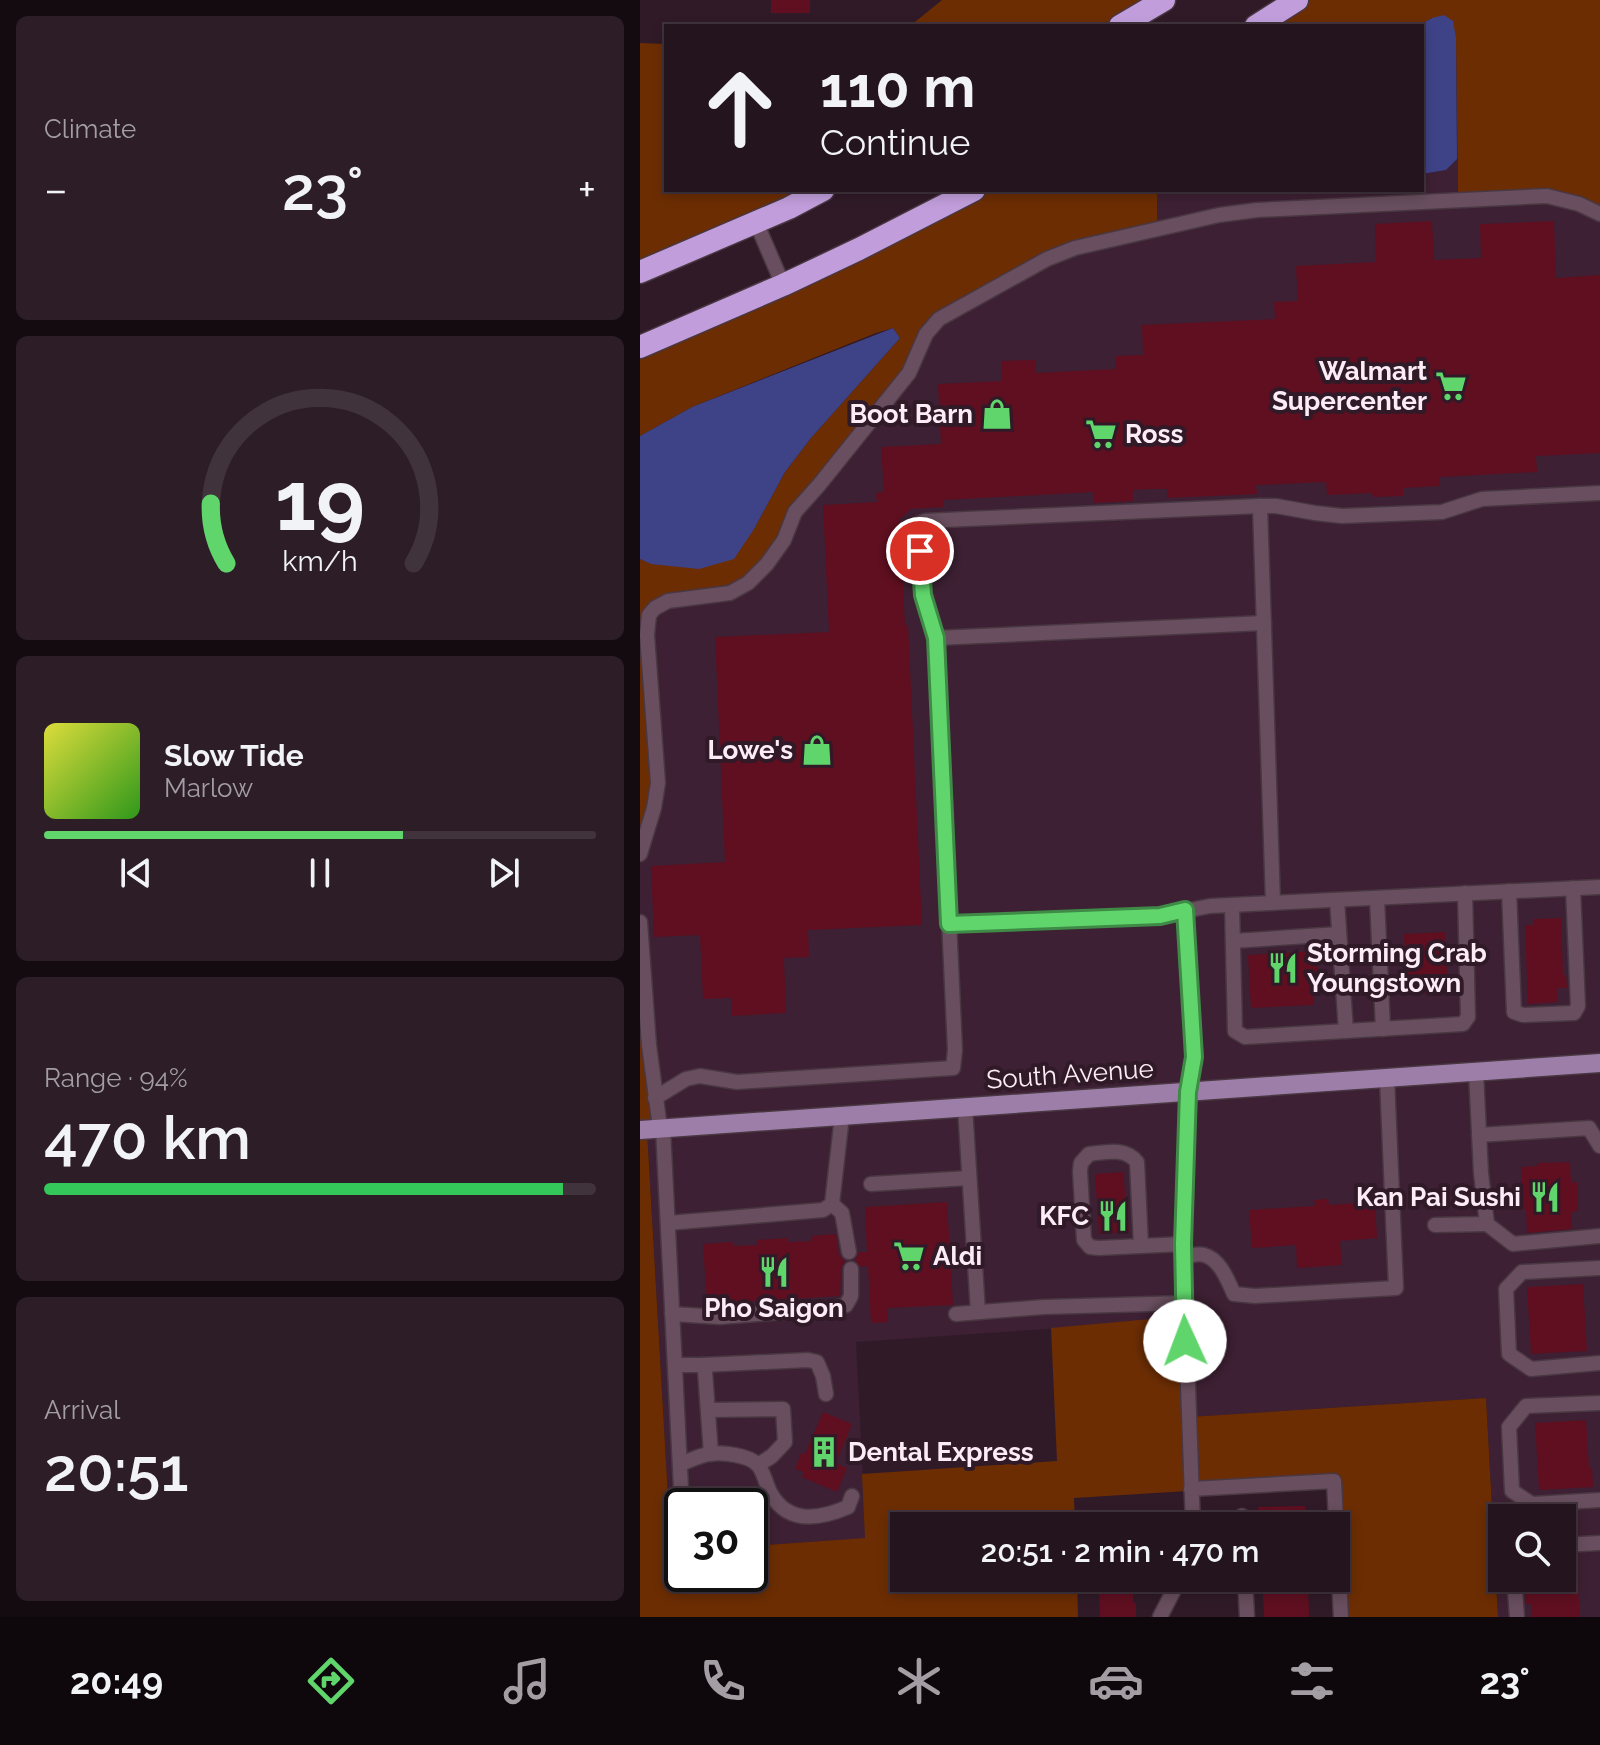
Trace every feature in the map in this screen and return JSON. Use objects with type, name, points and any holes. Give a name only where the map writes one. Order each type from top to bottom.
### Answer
[{"type":"highway","points":[[1123,24],[1164,0]]},
{"type":"highway","points":[[1259,24],[1297,0]]},
{"type":"highway","points":[[640,272],[819,192]]},
{"type":"highway","points":[[640,347],[783,285],[970,192]]},
{"type":"main road","name":"South Avenue","points":[[640,1130],[1600,1063]]},
{"type":"street","points":[[640,854],[658,783],[647,635],[649,615],[668,601],[730,593],[748,583],[767,564],[784,540],[795,512],[909,373],[926,334],[939,319],[1047,259],[1075,248],[1219,215],[1257,210],[1547,196],[1579,204],[1600,214]]},
{"type":"street","points":[[756,222],[783,285]]},
{"type":"street","points":[[655,1098],[686,1079],[700,1076],[737,1082],[953,1068],[955,1050],[936,638],[923,595],[920,523],[1260,506],[1342,516],[1442,512],[1482,499],[1600,493]]},
{"type":"street","points":[[1260,506],[1273,903]]},
{"type":"street","points":[[936,638],[1264,623]]},
{"type":"street","points":[[949,924],[1160,916],[1232,905],[1600,887]]},
{"type":"street","points":[[1509,891],[1514,1012],[1523,1015],[1561,1014],[1574,1013],[1578,1006],[1573,888]]},
{"type":"street","points":[[1232,905],[1235,1031],[1245,1037],[1463,1024],[1468,1017],[1465,893]]},
{"type":"street","points":[[1377,898],[1383,1029]]},
{"type":"street","points":[[1337,900],[1346,1031]]},
{"type":"street","points":[[1185,910],[1194,1057],[1188,1092],[1183,1250],[1192,1512]]},
{"type":"street","points":[[640,922],[649,1045],[661,1129],[668,1223],[681,1488]]},
{"type":"street","points":[[1233,941],[1339,934]]},
{"type":"street","points":[[1476,1072],[1487,1224]]},
{"type":"street","points":[[1141,1246],[1137,1162],[1122,1151],[1089,1154],[1081,1163],[1080,1171],[1084,1240],[1090,1247],[1141,1246],[1205,1255],[1217,1263],[1234,1294],[1255,1296],[1396,1288],[1387,1078]]},
{"type":"street","points":[[965,1107],[978,1312]]},
{"type":"street","points":[[668,1223],[823,1210],[832,1204],[842,1116]]},
{"type":"street","points":[[1479,1135],[1589,1128],[1600,1146]]},
{"type":"street","points":[[871,1184],[969,1178]]},
{"type":"street","points":[[832,1204],[842,1213],[849,1252]]},
{"type":"street","points":[[1435,1225],[1487,1224],[1513,1244],[1600,1236]]},
{"type":"street","points":[[1600,1268],[1522,1272],[1506,1289],[1509,1354],[1531,1369],[1600,1363]]},
{"type":"street","points":[[672,1314],[720,1317],[836,1308],[846,1305],[851,1296],[851,1269]]},
{"type":"street","points":[[956,1314],[1044,1307],[1184,1303]]},
{"type":"street","points":[[675,1365],[808,1360],[817,1362],[826,1394]]},
{"type":"street","points":[[702,1365],[711,1454]]},
{"type":"street","points":[[1600,1403],[1526,1406],[1509,1427],[1512,1491],[1532,1504],[1600,1500]]},
{"type":"street","points":[[708,1410],[783,1409],[785,1442],[758,1465]]},
{"type":"street","points":[[680,1464],[711,1454],[743,1456],[758,1465],[772,1495],[783,1509],[808,1518],[832,1514],[848,1507],[852,1496]]},
{"type":"street","points":[[1191,1489],[1334,1481],[1341,1617]]},
{"type":"street","points":[[1576,1544],[1600,1543]]},
{"type":"street","points":[[1160,1617],[1172,1592]]},
{"type":"street","points":[[1246,1592],[1247,1617]]},
{"type":"street","points":[[1515,1592],[1517,1617]]},
{"type":"shaded area","points":[[942,0],[1164,0],[1123,24],[912,24]]},
{"type":"shaded area","points":[[1297,0],[1600,0],[1600,214],[1579,204],[1458,200],[1456,38],[1432,18],[1422,24],[1259,24]]},
{"type":"shaded area","points":[[1444,15],[1453,21],[1456,38],[1457,159],[1446,170],[1424,174],[1424,24],[1422,24]]},
{"type":"shaded area","points":[[640,43],[664,44],[664,192],[818,192],[640,271]]},
{"type":"shaded area","points":[[1457,159],[1458,200],[1547,196],[1600,214],[1600,1617],[1498,1617],[1497,1592],[1576,1592],[1576,1504],[1492,1504],[1486,1398],[1188,1417],[1061,1328],[856,1342],[866,1538],[768,1545],[768,1488],[667,1488],[647,1129],[640,922],[649,615],[926,334],[1047,259],[1157,229],[1157,192],[1424,192],[1424,174],[1446,170]]},
{"type":"shaded area","points":[[970,192],[1157,192],[1157,229],[1075,248],[939,319],[909,373],[748,583],[668,601],[649,615],[658,783],[640,854],[640,559],[652,564],[754,529],[785,472],[811,438],[900,338],[893,328],[876,333],[692,407],[640,436],[640,347]]},
{"type":"shaded area","points":[[893,328],[900,338],[811,438],[785,472],[734,559],[699,569],[651,564],[640,559],[640,436],[692,407]]},
{"type":"shaded area","points":[[640,922],[663,1129],[647,1130],[667,1488],[664,1488],[664,1592],[768,1592],[768,1545],[865,1538],[862,1474],[1057,1461],[1051,1328],[1184,1316],[1189,1417],[1486,1398],[1492,1504],[1488,1504],[1488,1592],[1497,1592],[1498,1617],[1341,1617],[1340,1592],[1350,1592],[1350,1512],[1336,1512],[1334,1482],[1074,1498],[1074,1512],[890,1512],[890,1592],[1077,1592],[1078,1617],[640,1617]]},
{"type":"building","points":[[771,0],[810,0],[810,13],[771,13]]},
{"type":"building","points":[[1432,221],[1434,260],[1481,258],[1480,224],[1554,221],[1556,278],[1600,275],[1600,453],[1536,456],[1537,472],[1440,477],[1440,486],[1403,488],[1403,496],[1373,497],[1372,493],[1327,495],[1326,482],[1256,485],[1257,494],[1167,498],[1167,489],[1149,489],[1133,490],[1133,501],[1094,503],[1093,492],[944,500],[944,507],[911,509],[900,519],[922,925],[808,930],[809,957],[784,958],[786,1013],[732,1016],[731,998],[703,999],[700,935],[654,937],[651,866],[725,862],[715,637],[829,632],[823,505],[877,502],[876,493],[884,492],[881,447],[941,444],[938,384],[1002,381],[1001,361],[1035,360],[1036,373],[1115,369],[1115,356],[1143,355],[1142,325],[1275,319],[1274,302],[1298,301],[1296,266],[1376,262],[1375,224]]},
{"type":"building","points":[[1561,918],[1563,975],[1566,975],[1567,988],[1557,988],[1558,1002],[1528,1004],[1525,925],[1534,925],[1533,919]]},
{"type":"building","points":[[1445,932],[1448,992],[1407,995],[1404,934]]},
{"type":"building","name":"Storming Crab Youngstown","points":[[1317,951],[1318,981],[1312,982],[1314,1005],[1251,1008],[1248,955]]},
{"type":"building","name":"Kan Pai Sushi","points":[[1570,1162],[1571,1183],[1577,1182],[1578,1211],[1571,1212],[1572,1229],[1527,1233],[1526,1209],[1513,1210],[1512,1185],[1521,1184],[1521,1167]]},
{"type":"building","name":"KFC","points":[[1123,1172],[1129,1232],[1099,1234],[1095,1174]]},
{"type":"building","points":[[1328,1199],[1329,1205],[1375,1202],[1377,1238],[1340,1241],[1342,1265],[1297,1268],[1296,1245],[1252,1248],[1249,1210],[1315,1206],[1314,1200]]},
{"type":"building","name":"Aldi","points":[[947,1202],[953,1305],[887,1308],[888,1322],[871,1323],[868,1266],[860,1267],[855,1260],[859,1252],[867,1252],[865,1207]]},
{"type":"building","points":[[836,1234],[839,1255],[845,1261],[841,1268],[840,1296],[707,1304],[703,1244],[733,1242],[733,1246],[757,1245],[757,1240],[787,1238],[787,1242],[812,1241],[811,1236]]},
{"type":"building","points":[[1583,1284],[1587,1351],[1531,1354],[1527,1287]]},
{"type":"building","name":"Dental Express","points":[[823,1412],[852,1424],[836,1463],[847,1468],[837,1492],[802,1477],[804,1472],[795,1469]]},
{"type":"building","points":[[1586,1420],[1593,1487],[1539,1490],[1535,1423]]},
{"type":"building","points":[[1305,1506],[1305,1512],[1258,1512],[1258,1507]]},
{"type":"building","points":[[1576,1558],[1580,1617],[1531,1617],[1531,1604],[1526,1604],[1525,1592],[1576,1592]]},
{"type":"building","points":[[1133,1592],[1136,1617],[1100,1617],[1099,1593]]},
{"type":"building","points":[[1263,1592],[1308,1592],[1309,1617],[1264,1617]]},
{"type":"place","name":"Walmart Supercenter","points":[[1451,386]]},
{"type":"place","name":"Boot Barn","points":[[997,414]]},
{"type":"place","name":"Ross","points":[[1101,434]]},
{"type":"place","name":"Lowe's","points":[[817,750]]},
{"type":"place","name":"Storming Crab Youngstown","points":[[1283,968]]},
{"type":"place","name":"Kan Pai Sushi","points":[[1545,1197]]},
{"type":"place","name":"KFC","points":[[1113,1216]]},
{"type":"place","name":"Aldi","points":[[909,1256]]},
{"type":"place","name":"Pho Saigon","points":[[774,1272]]},
{"type":"place","name":"Dental Express","points":[[824,1452]]},
{"type":"route","points":[[920,551],[923,595],[936,638],[949,924],[1160,916],[1185,910],[1194,1057],[1188,1092],[1183,1244],[1185,1341]]}]
